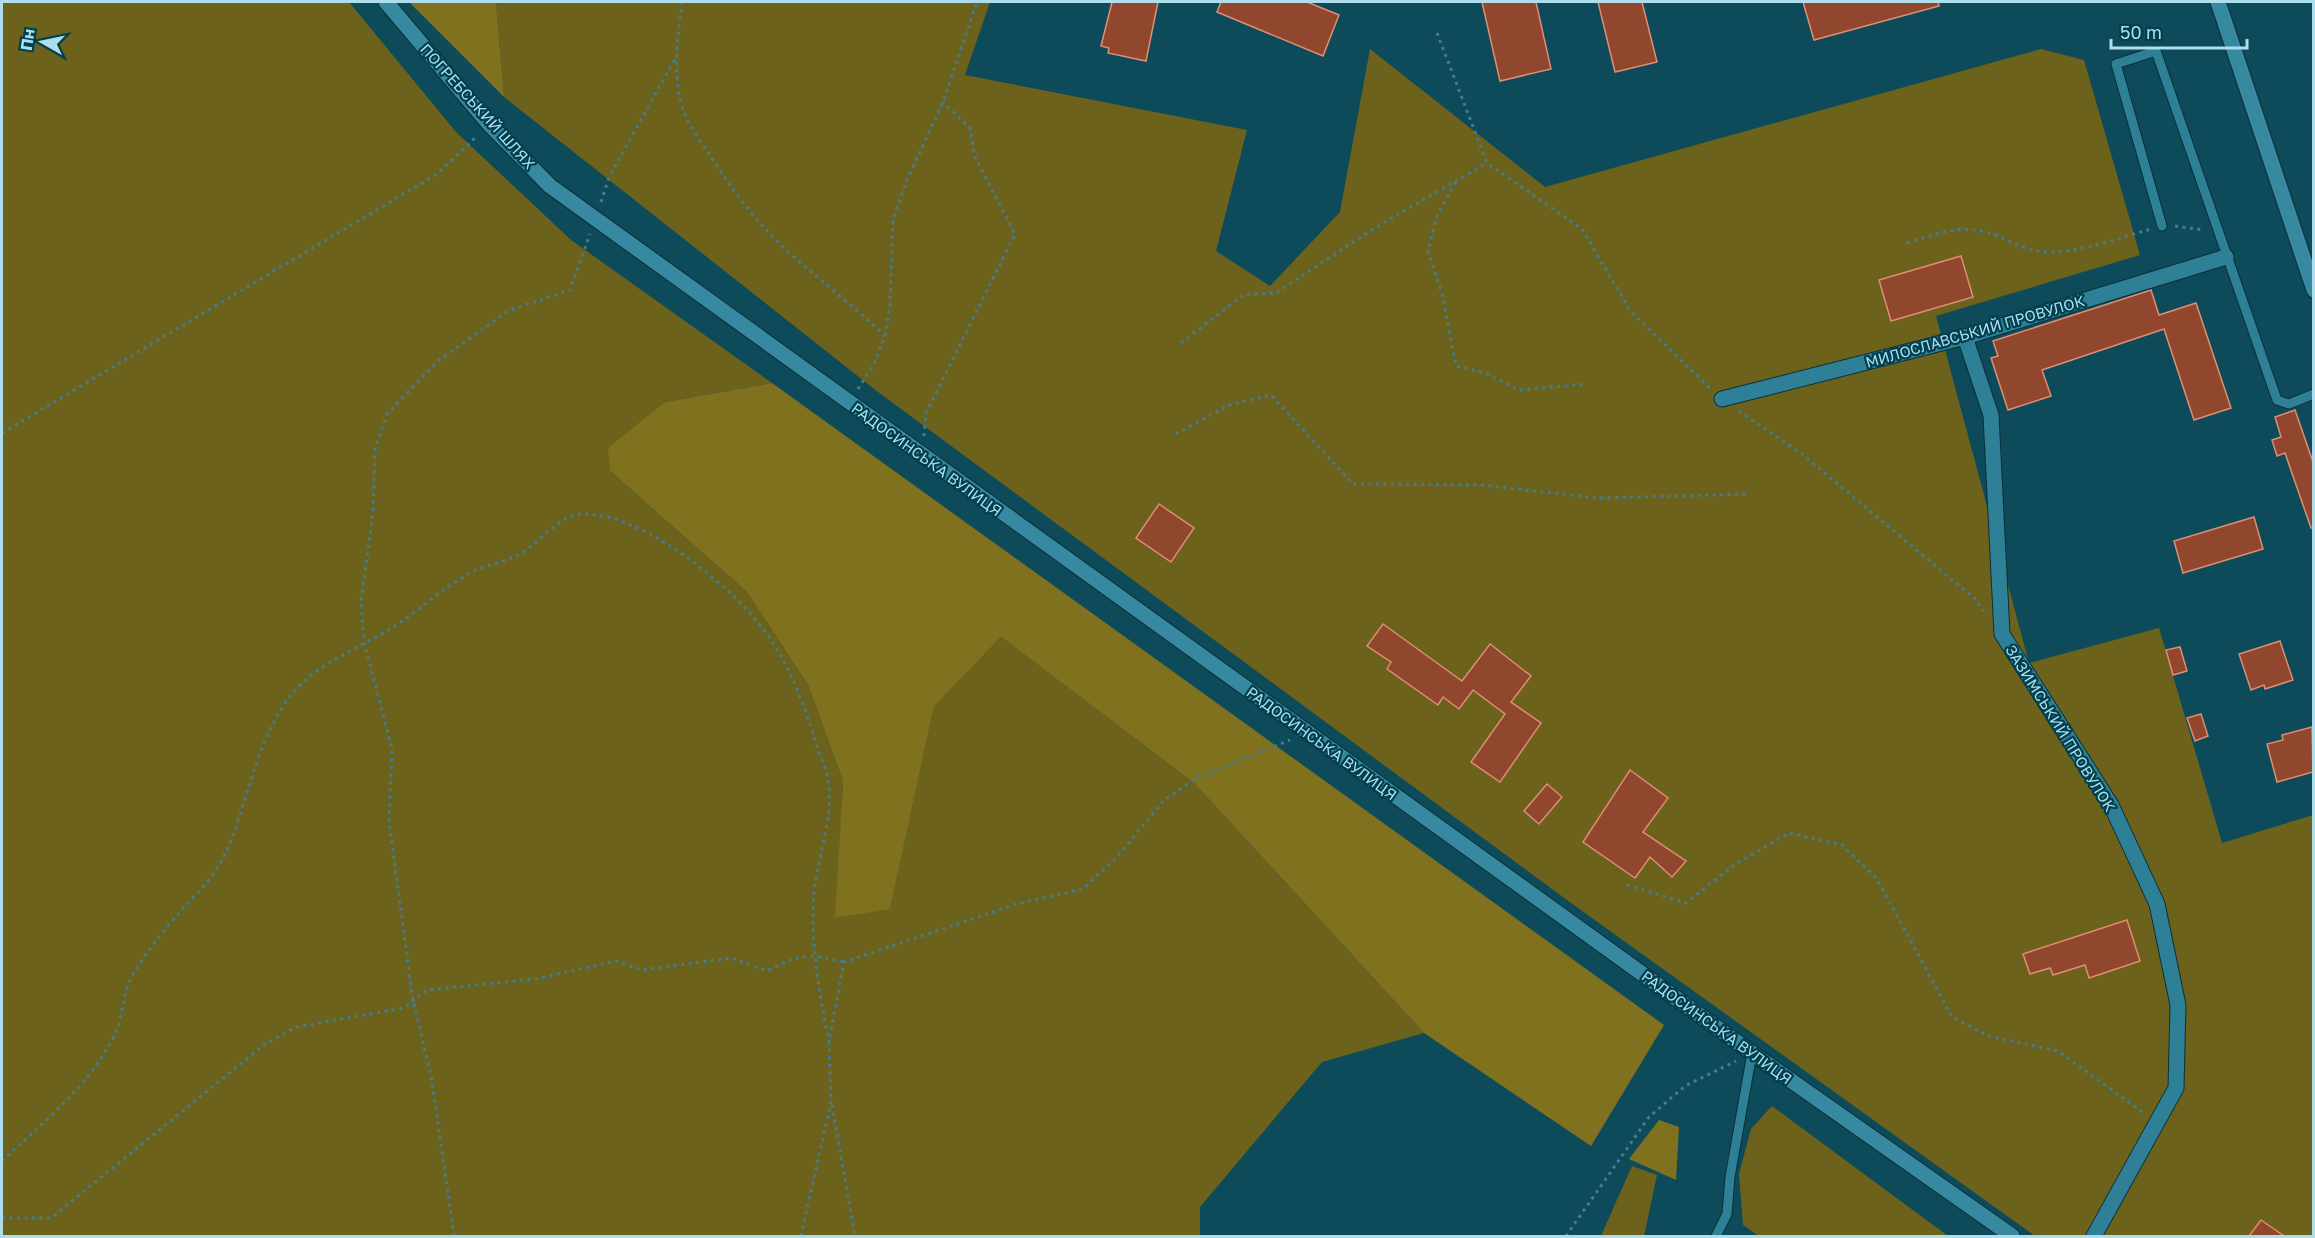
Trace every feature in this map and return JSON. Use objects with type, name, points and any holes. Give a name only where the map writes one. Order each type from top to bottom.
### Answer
[{"type":"main road","name":"ПОГРЕБСЬКИЙ ШЛЯХ","points":[[386,2],[489,124],[550,186],[634,248]]},
{"type":"main road","points":[[2218,2],[2313,290]]},
{"type":"main road","name":"РАДОСИНСЬКА ВУЛИЦЯ","points":[[634,248],[1752,1053],[2012,1236]]},
{"type":"street","name":"МИЛОСЛАВСЬКИЙ ПРОВУЛОК","points":[[1722,399],[1965,337],[2226,257]]},
{"type":"street","name":"ЗАЗИМСЬКИЙ ПРОВУЛОК","points":[[1965,337],[1991,415],[2002,634],[2110,805],[2157,904],[2178,1005],[2176,1088],[2094,1236]]},
{"type":"lane","points":[[2162,226],[2116,64],[2156,51],[2277,400],[2289,404],[2313,394]]},
{"type":"lane","points":[[1716,1236],[1726,1214],[1730,1177],[1752,1053]]},
{"type":"path","points":[[682,2],[676,57],[682,106],[696,133],[732,190],[784,249],[854,306],[885,336]]},
{"type":"path","points":[[849,403],[875,362],[885,336],[890,306],[893,219],[907,180],[943,102],[977,2]]},
{"type":"path","points":[[1437,33],[1487,163],[1582,229],[1631,312],[1722,399],[1802,454],[1975,599],[2002,634]]},
{"type":"path","points":[[454,1236],[431,1075],[413,1001],[389,821],[392,748],[364,642],[361,600],[373,513],[375,449],[387,414],[438,361],[508,311],[570,290],[609,177],[676,57]]},
{"type":"path","points":[[922,456],[926,413],[1015,234],[975,157],[970,128],[943,102]]},
{"type":"path","points":[[2,432],[437,174],[489,124]]},
{"type":"path","points":[[1181,343],[1243,295],[1276,293],[1373,229],[1487,163]]},
{"type":"path","points":[[1456,181],[1437,215],[1428,251],[1443,297],[1456,366],[1485,373],[1520,390],[1586,384]]},
{"type":"path","points":[[1907,243],[1950,228],[1980,230],[2018,246],[2056,251],[2076,250],[2162,226],[2192,227],[2218,234]]},
{"type":"path","points":[[1176,434],[1229,405],[1271,394],[1353,484],[1481,485],[1598,498],[1750,494]]},
{"type":"path","points":[[2,1161],[73,1095],[102,1056],[121,1022],[128,986],[134,973],[171,922],[200,892],[226,852],[278,712],[296,689],[321,667],[394,627],[447,588],[476,571],[517,556],[540,541],[560,522],[579,513],[607,517],[633,526],[687,556],[761,626],[780,654],[801,696],[825,766],[830,791],[827,828],[814,891],[815,956],[817,982],[829,1041],[831,1102],[855,1236]]},
{"type":"path","points":[[2,1218],[51,1218],[265,1044],[296,1027],[404,1008],[427,990],[536,979],[616,961],[642,970],[731,958],[767,970],[798,956],[815,956],[844,962],[1020,903],[1083,889],[1117,857],[1164,800],[1195,779],[1307,733]]},
{"type":"path","points":[[1627,885],[1686,903],[1734,865],[1789,833],[1842,845],[1877,879],[1952,1017],[1988,1036],[2058,1051],[2158,1124]]},
{"type":"path","points":[[829,1041],[844,962]]},
{"type":"path","points":[[1566,1236],[1649,1117],[1685,1086],[1752,1053]]},
{"type":"path","points":[[801,1236],[831,1102]]},
{"type":"shaded area","points":[[2,2],[349,2],[456,132],[571,240],[772,383],[665,402],[610,471],[747,592],[808,685],[843,781],[836,918],[890,908],[934,705],[1001,637],[1194,783],[1424,1033],[1322,1062],[1200,1207],[1200,1236],[2,1236]]},
{"type":"shaded area","points":[[409,2],[496,2],[504,97]]},
{"type":"shaded area","points":[[496,2],[990,2],[965,75],[1247,130],[1216,251],[1270,286],[1340,212],[1370,49],[1545,187],[2041,49],[2084,60],[2140,255],[1936,316],[2029,663],[2159,628],[2222,843],[2313,815],[2313,1236],[2035,1236],[1571,903],[878,392],[504,97]]},
{"type":"shaded area","points":[[772,383],[1664,1025],[1591,1146],[1424,1033],[1194,783],[1001,637],[934,706],[890,909],[835,918],[843,781],[808,685],[747,592],[610,471],[608,448],[665,402]]},
{"type":"shaded area","points":[[1772,1106],[1948,1236],[1759,1236],[1743,1225],[1739,1174],[1751,1129]]},
{"type":"shaded area","points":[[1659,1120],[1679,1127],[1676,1180],[1629,1159]]},
{"type":"shaded area","points":[[1632,1166],[1657,1175],[1644,1236],[1601,1236]]},
{"type":"building","points":[[1112,2],[1158,2],[1146,61],[1108,53],[1109,48],[1101,46]]},
{"type":"building","points":[[1221,2],[1307,2],[1339,15],[1323,56],[1217,12]]},
{"type":"building","points":[[1482,2],[1536,2],[1551,69],[1500,81]]},
{"type":"building","points":[[1598,2],[1642,2],[1657,62],[1615,72]]},
{"type":"building","points":[[1803,2],[1938,2],[1939,6],[1814,40]]},
{"type":"building","points":[[1961,256],[1973,297],[1891,321],[1879,280]]},
{"type":"building","points":[[2151,290],[2159,315],[2196,303],[2231,408],[2194,420],[2164,329],[2042,370],[2051,396],[2008,410],[1991,358],[1998,356],[1993,341]]},
{"type":"building","points":[[2295,410],[2313,462],[2313,528],[2311,528],[2285,453],[2277,456],[2272,440],[2281,437],[2275,417]]},
{"type":"building","points":[[1159,504],[1194,528],[1171,562],[1136,538]]},
{"type":"building","points":[[2254,517],[2263,549],[2183,573],[2174,541]]},
{"type":"building","points":[[1383,624],[1462,681],[1490,644],[1531,676],[1511,702],[1541,723],[1500,782],[1471,762],[1505,714],[1473,690],[1459,709],[1443,697],[1438,705],[1387,669],[1391,662],[1367,646]]},
{"type":"building","points":[[2280,641],[2293,680],[2265,689],[2264,685],[2251,690],[2239,654]]},
{"type":"building","points":[[2180,647],[2187,671],[2173,675],[2166,650]]},
{"type":"building","points":[[2201,714],[2208,736],[2195,741],[2187,718]]},
{"type":"building","points":[[2312,727],[2313,772],[2277,782],[2267,744],[2283,740],[2282,735]]},
{"type":"building","points":[[1630,770],[1668,798],[1643,832],[1686,861],[1672,877],[1650,857],[1635,878],[1583,842]]},
{"type":"building","points":[[1547,784],[1562,797],[1539,824],[1524,811]]},
{"type":"building","points":[[2127,920],[2140,961],[2089,978],[2085,965],[2053,975],[2050,968],[2030,974],[2023,954]]},
{"type":"building","points":[[2261,1220],[2284,1236],[2249,1236]]}]
